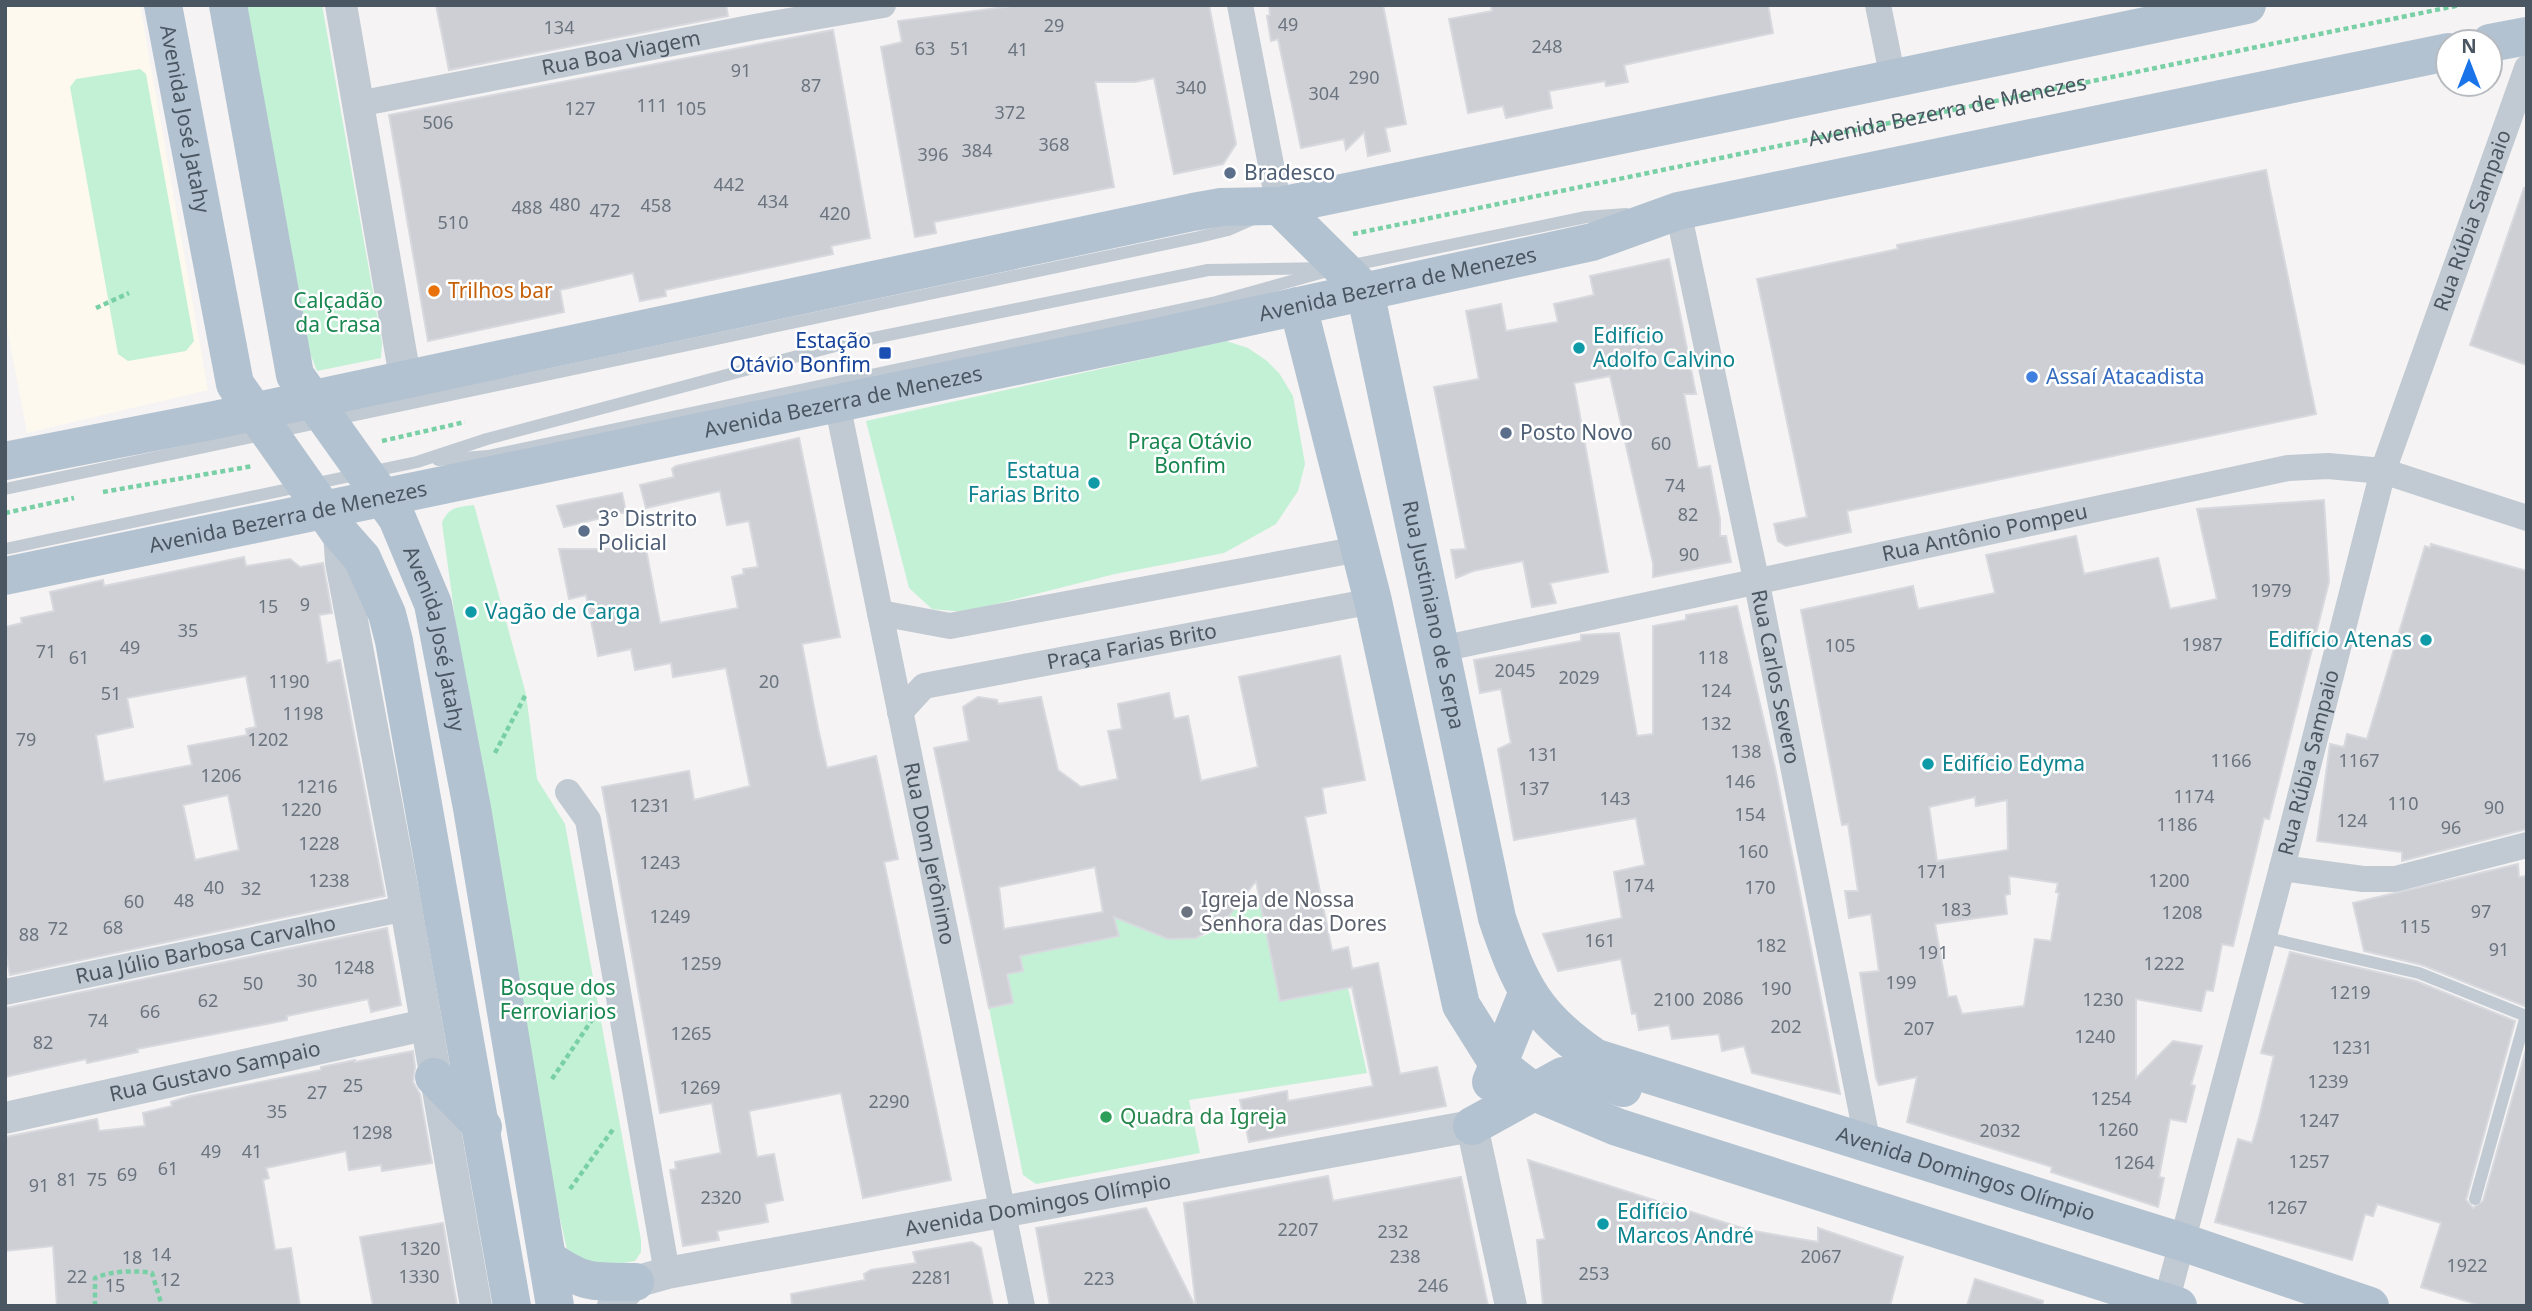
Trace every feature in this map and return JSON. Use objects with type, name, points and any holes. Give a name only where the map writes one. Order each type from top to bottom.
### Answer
[{"type":"main road","name":"Avenida José Jatahy","points":[[163,5],[235,384],[263,436],[362,558],[387,614],[482,1127],[512,1306]]},
{"type":"main road","name":"Avenida José Jatahy","points":[[228,5],[295,375],[397,518],[433,604],[472,808],[555,1306]]},
{"type":"main road","name":"Avenida Bezerra de Menezes","points":[[5,461],[263,436],[320,410],[405,377],[1202,210],[1279,206],[2246,5]]},
{"type":"main road","points":[[2504,40],[2527,36]]},
{"type":"main road","name":"Avenida Bezerra de Menezes","points":[[5,576],[323,509],[374,485],[836,403],[1298,306],[1353,264],[1592,242],[1678,211],[2434,54]]},
{"type":"main road","points":[[1279,206],[1353,264]]},
{"type":"main road","name":"Rua Justiniano de Serpa","points":[[1353,264],[1441,649],[1497,918],[1527,994],[1565,1038]]},
{"type":"main road","points":[[1298,306],[1373,601],[1461,1005],[1498,1064],[1534,1092],[1617,1127],[2170,1304]]},
{"type":"main road","points":[[1472,1126],[1527,994]]},
{"type":"main road","name":"Avenida Domingos Olímpio","points":[[1565,1038],[1596,1058],[2182,1242],[2370,1306]]},
{"type":"main road","points":[[1472,1126],[1563,1076],[1589,1076],[1712,1119],[1754,1128],[1803,1124]]},
{"type":"main road","points":[[435,1077],[482,1127]]},
{"type":"main road","points":[[548,1259],[572,1276],[590,1282],[639,1287]]},
{"type":"street","points":[[341,5],[405,377]]},
{"type":"street","name":"Rua Boa Viagem","points":[[358,104],[753,16],[883,5]]},
{"type":"street","points":[[1240,5],[1279,206]]},
{"type":"street","points":[[1878,5],[1893,79]]},
{"type":"street","name":"Rua Rúbia Sampaio","points":[[2170,1304],[2182,1242],[2282,868],[2383,471],[2527,68]]},
{"type":"street","name":"Rua Carlos Severo","points":[[1678,211],[1756,579],[1867,1144]]},
{"type":"street","name":"Rua Dom Jerônimo","points":[[836,403],[1022,1306]]},
{"type":"street","name":"Rua Antônio Pompeu","points":[[1441,649],[1756,579],[2288,468],[2328,466],[2383,471],[2527,518]]},
{"type":"street","name":"Avenida José Jatahy","points":[[323,509],[341,562],[406,908],[476,1306]]},
{"type":"street","points":[[880,613],[950,626],[1359,549]]},
{"type":"street","name":"Praça Farias Brito","points":[[900,712],[924,686],[1373,601]]},
{"type":"street","points":[[568,792],[588,820],[639,1287]]},
{"type":"street","points":[[2282,868],[2363,879],[2395,879],[2527,845]]},
{"type":"street","name":"Rua Júlio Barbosa Carvalho","points":[[5,992],[406,908]]},
{"type":"street","name":"Rua Gustavo Sampaio","points":[[5,1118],[425,1025]]},
{"type":"street","points":[[1472,1126],[1511,1306]]},
{"type":"street","name":"Avenida Domingos Olímpio","points":[[639,1287],[1003,1211],[1472,1126]]},
{"type":"lane","name":"Avenida Bezerra de Menezes","points":[[320,410],[1199,237],[1228,230],[1279,206]]},
{"type":"lane","name":"Avenida Bezerra de Menezes","points":[[417,462],[488,456],[1216,302],[1353,264]]},
{"type":"lane","name":"Avenida Bezerra de Menezes","points":[[374,485],[417,462],[487,439],[866,340],[1208,270],[1353,264]]},
{"type":"lane","name":"Avenida Bezerra de Menezes","points":[[5,489],[263,436]]},
{"type":"lane","name":"Avenida Bezerra de Menezes","points":[[5,548],[323,509]]},
{"type":"lane","points":[[2263,937],[2419,973],[2526,1017],[2475,1199]]},
{"type":"path","name":"Avenida Bezerra de Menezes","points":[[1353,264],[1384,229],[2459,5]]},
{"type":"path","points":[[1381,216],[1384,229]]},
{"type":"path","points":[[96,307],[129,293]]},
{"type":"path","points":[[387,432],[400,445]]},
{"type":"path","points":[[248,467],[263,436]]},
{"type":"path","points":[[243,461],[253,474]]},
{"type":"path","points":[[92,494],[248,467]]},
{"type":"path","points":[[5,513],[79,497]]},
{"type":"path","points":[[490,762],[526,694]]},
{"type":"path","points":[[545,1089],[599,1010]]},
{"type":"path","points":[[565,1196],[619,1122]]},
{"type":"path","points":[[95,1306],[95,1278],[143,1271],[152,1273],[156,1280],[162,1306]]},
{"type":"shaded area","points":[[5,5],[140,5],[208,390],[27,433],[5,316]]},
{"type":"green space","name":"Calçadão da Crasa","points":[[244,5],[322,5],[382,343],[381,358],[317,371],[306,343]]},
{"type":"green space","points":[[140,69],[146,74],[194,341],[186,351],[128,361],[118,354],[70,87],[76,79]]},
{"type":"green space","name":"Praça Otávio Bonfim","points":[[1226,341],[1248,348],[1267,361],[1279,373],[1293,396],[1305,464],[1298,491],[1276,524],[1224,553],[1115,574],[964,612],[932,609],[909,588],[866,421]]},
{"type":"green space","name":"Bosque dos Ferroviarios","points":[[474,505],[526,694],[537,779],[565,824],[641,1240],[641,1252],[635,1261],[585,1270],[570,1262],[557,1206],[478,785],[442,523],[451,511],[458,507]]},
{"type":"green space","points":[[1259,897],[1280,1001],[1348,988],[1367,1073],[1189,1100],[1200,1153],[1036,1184],[1023,1175],[989,1008],[1012,1003],[1007,974],[1022,971],[1020,956],[1118,937],[1115,919],[1130,914],[1158,933],[1174,938],[1204,936],[1229,917],[1238,900]]},
{"type":"building","points":[[436,5],[726,5],[728,16],[449,70]]},
{"type":"building","points":[[1020,5],[1209,5],[1236,144],[1223,164],[1174,174],[1154,78],[1135,82],[1095,82],[1114,187],[934,222],[936,233],[915,237],[881,47],[902,42],[898,21]]},
{"type":"building","points":[[1269,5],[1383,5],[1406,124],[1385,128],[1390,151],[1368,156],[1364,132],[1346,150],[1344,139],[1301,148],[1278,39],[1271,41],[1267,16],[1270,15]]},
{"type":"building","points":[[1491,5],[1768,5],[1773,33],[1624,65],[1628,82],[1606,86],[1605,81],[1549,91],[1552,108],[1506,118],[1503,106],[1468,113],[1449,19],[1492,11]]},
{"type":"building","points":[[833,30],[870,238],[831,246],[833,254],[665,290],[666,296],[640,301],[633,273],[560,290],[564,312],[428,341],[389,115]]},
{"type":"building","name":"Assaí Atacadista","points":[[2266,170],[2316,414],[1847,511],[1851,532],[1786,546],[1778,541],[1774,524],[1807,517],[1757,279],[1898,249],[1897,245]]},
{"type":"building","points":[[2524,188],[2527,189],[2527,365],[2470,345]]},
{"type":"building","points":[[1669,259],[1696,394],[1684,394],[1698,468],[1710,466],[1720,519],[1720,536],[1726,536],[1731,562],[1653,577],[1653,563],[1610,376],[1574,383],[1608,572],[1550,583],[1556,603],[1532,607],[1523,561],[1473,571],[1456,578],[1451,550],[1466,549],[1434,387],[1479,379],[1466,311],[1501,304],[1506,331],[1558,322],[1554,304],[1594,295],[1590,276]]},
{"type":"building","points":[[799,438],[840,637],[802,644],[818,728],[827,768],[876,756],[898,859],[884,862],[951,1180],[863,1198],[841,1093],[749,1111],[757,1157],[774,1154],[783,1200],[765,1204],[768,1222],[717,1231],[719,1240],[683,1246],[670,1170],[676,1169],[675,1162],[721,1153],[712,1103],[660,1113],[602,787],[689,771],[694,800],[750,786],[726,668],[673,677],[671,663],[635,670],[631,649],[598,656],[586,595],[569,599],[559,549],[646,549],[660,623],[738,608],[732,577],[744,574],[743,569],[758,567],[749,521],[727,525],[720,491],[646,508],[640,485],[674,477],[672,469],[676,466]]},
{"type":"building","points":[[622,493],[626,512],[564,527],[557,506]]},
{"type":"building","points":[[2324,500],[2329,582],[2269,819],[2264,818],[2233,946],[2222,944],[2213,991],[2206,990],[2201,1011],[2136,999],[2136,1078],[2173,1041],[2202,1046],[2191,1085],[2195,1086],[2186,1122],[2170,1119],[2159,1177],[2164,1178],[2158,1207],[2051,1172],[2052,1167],[1907,1122],[1917,1077],[1879,1085],[1860,973],[1879,971],[1871,914],[1849,918],[1845,891],[1858,891],[1848,824],[1842,825],[1801,610],[1913,586],[1918,609],[1995,593],[1986,555],[2076,536],[2084,574],[2158,558],[2170,609],[2217,599],[2197,509]],"holes":[[[1975,797],[1976,806],[2007,800],[2008,850],[1937,861],[1929,807]],[[2009,876],[2058,883],[2056,892],[2059,893],[2051,941],[2035,939],[2024,1006],[1962,1014],[1956,996],[1948,997],[1935,924],[2007,914],[2005,895],[2010,894]]]},
{"type":"building","points":[[2431,544],[2527,571],[2527,829],[2402,861],[2402,852],[2317,841],[2330,744],[2344,747],[2347,734],[2367,739],[2425,546],[2430,548]]},
{"type":"building","points":[[244,557],[246,566],[290,559],[300,567],[323,563],[332,613],[319,615],[327,663],[340,660],[385,896],[10,975],[5,949],[5,627],[22,623],[21,618],[54,611],[50,592],[103,580],[104,586]],"holes":[[[246,676],[256,727],[246,729],[247,735],[188,746],[192,765],[104,782],[96,735],[133,727],[127,698]],[[228,795],[239,850],[195,860],[183,805]]]},
{"type":"building","points":[[1737,606],[1775,768],[1840,1094],[1752,1073],[1744,1046],[1722,1051],[1719,1034],[1672,1039],[1669,1025],[1639,1030],[1636,1013],[1632,1014],[1621,959],[1558,971],[1543,934],[1622,918],[1614,872],[1645,865],[1636,818],[1514,840],[1498,749],[1511,743],[1501,689],[1480,693],[1474,660],[1581,641],[1581,635],[1619,633],[1637,736],[1653,734],[1653,626],[1686,620],[1686,615]]},
{"type":"building","points":[[1340,656],[1365,780],[1322,788],[1326,813],[1305,817],[1332,951],[1348,947],[1352,969],[1378,963],[1400,1074],[1437,1067],[1446,1106],[1249,1142],[1240,1100],[1287,1091],[1288,1101],[1373,1086],[1352,987],[1280,1001],[1256,881],[1224,922],[1196,938],[1168,939],[1114,917],[1119,936],[1020,956],[1023,971],[1007,974],[1013,1003],[989,1008],[934,748],[969,741],[963,707],[978,697],[997,700],[998,704],[1041,697],[1058,770],[1081,787],[1118,779],[1108,731],[1122,729],[1118,704],[1169,693],[1174,719],[1188,716],[1201,781],[1258,767],[1239,677]],"holes":[[[1095,867],[1103,912],[1004,929],[999,887]]]},
{"type":"building","points":[[2518,864],[2519,877],[2527,876],[2527,1007],[2422,965],[2364,951],[2353,903]]},
{"type":"building","points":[[387,928],[401,1005],[371,1012],[368,999],[287,1016],[287,1020],[137,1049],[138,1052],[87,1063],[86,1059],[5,1077],[5,1008]]},
{"type":"building","points":[[2290,952],[2416,981],[2515,1021],[2466,1200],[2473,1208],[2483,1201],[2527,1046],[2527,1306],[2482,1306],[2421,1287],[2441,1223],[2377,1204],[2373,1216],[2365,1214],[2352,1260],[2215,1222],[2238,1139],[2252,1143],[2259,1118],[2274,1056],[2261,1053]]},
{"type":"building","points":[[413,1051],[413,1082],[420,1094],[432,1163],[382,1171],[381,1165],[349,1170],[346,1151],[266,1168],[269,1178],[263,1180],[275,1250],[291,1248],[300,1306],[57,1306],[53,1246],[5,1251],[5,1137],[97,1119],[99,1131],[145,1126],[143,1113],[172,1106],[171,1102],[190,1096],[321,1070],[321,1067],[355,1060]]},
{"type":"building","points":[[1528,1160],[1748,1230],[1818,1242],[1818,1228],[1903,1257],[1890,1306],[1543,1306],[1537,1240],[1545,1239]]},
{"type":"building","points":[[1328,1176],[1333,1201],[1461,1177],[1488,1306],[1196,1306],[1184,1203]]},
{"type":"building","points":[[1146,1208],[1195,1306],[1050,1306],[1036,1228]]},
{"type":"building","points":[[443,1223],[457,1306],[373,1306],[360,1237]]},
{"type":"building","points":[[972,1242],[981,1248],[993,1306],[792,1306],[791,1294],[865,1280],[864,1274],[871,1270],[916,1263],[913,1252]]},
{"type":"building","points":[[1975,1279],[2043,1301],[2042,1306],[1967,1306]]},
{"type":"place","name":"Bradesco","points":[[1230,173]]},
{"type":"place","name":"Trilhos bar","points":[[434,291]]},
{"type":"place","name":"Edifício Adolfo Calvino","points":[[1579,348]]},
{"type":"place","name":"Estação Otávio Bonfim","points":[[885,353]]},
{"type":"place","name":"Assaí Atacadista","points":[[2032,377]]},
{"type":"place","name":"Posto Novo","points":[[1506,433]]},
{"type":"place","name":"Estatua Farias Brito","points":[[1094,483]]},
{"type":"place","name":"3° Distrito Policial","points":[[584,531]]},
{"type":"place","name":"Vagão de Carga","points":[[471,612]]},
{"type":"place","name":"Edifício Atenas","points":[[2426,640]]},
{"type":"place","name":"Edifício Edyma","points":[[1928,764]]},
{"type":"place","name":"Igreja de Nossa Senhora das Dores","points":[[1187,912]]},
{"type":"place","name":"Quadra da Igreja","points":[[1106,1117]]},
{"type":"place","name":"Edifício Marcos André","points":[[1603,1224]]}]
